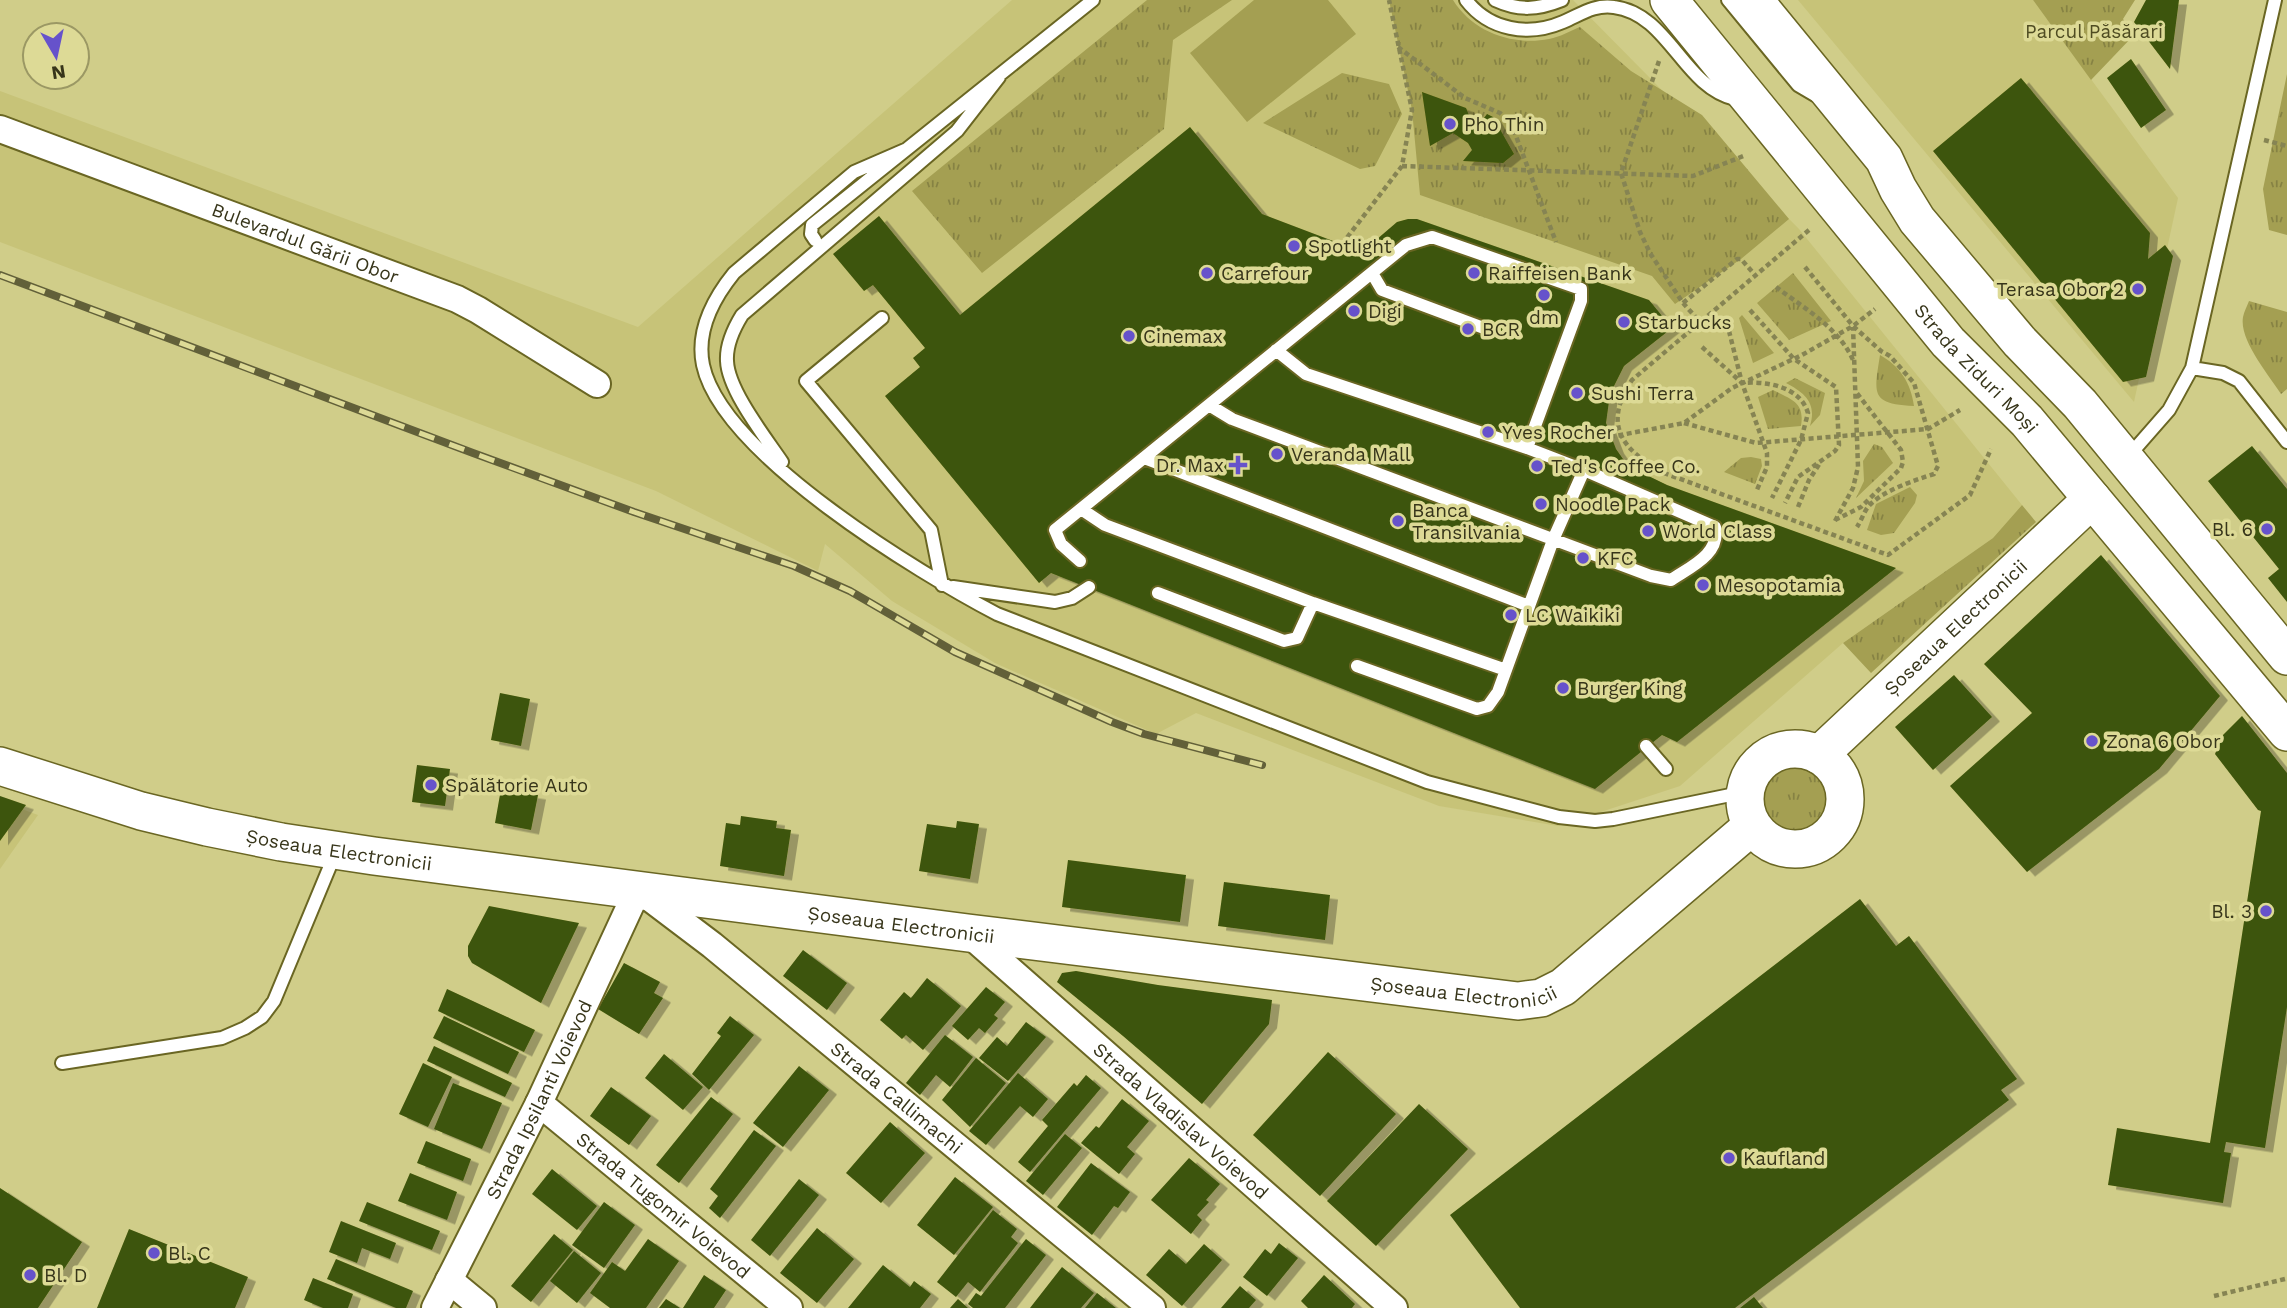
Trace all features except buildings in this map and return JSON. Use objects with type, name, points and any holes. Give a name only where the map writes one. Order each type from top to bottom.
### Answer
[{"type":"street","name":"Strada Ziduri Moși","points":[[1669,0],[1948,342],[2027,421],[2287,733]]},
{"type":"street","points":[[1754,0],[1884,159],[1917,220],[2020,342],[2066,388],[2287,656]]},
{"type":"street","name":"Bulevardul Gării Obor","points":[[0,129],[457,299],[597,384]]},
{"type":"street","name":"Șoseaua Electronicii","points":[[1819,755],[2092,499]]},
{"type":"street","points":[[1787,749],[1800,749],[1819,755],[1837,771],[1845,790],[1845,806],[1840,822],[1831,836],[1809,848],[1785,849],[1769,843],[1748,809],[1751,774],[1771,755],[1787,749]]},
{"type":"street","name":"Șoseaua Electronicii","points":[[0,766],[141,811],[207,827],[336,850],[1508,1000],[1541,998],[1563,988],[1748,809]]},
{"type":"street","name":"Strada Ipsilanti Voievod","points":[[435,1308],[539,1103],[638,889]]},
{"type":"street","name":"Strada Callimachi","points":[[638,889],[712,945],[1152,1308]]},
{"type":"street","name":"Strada Vladislav Voievod","points":[[968,933],[1394,1308]]},
{"type":"street","name":"Strada Tugomir Voievod","points":[[539,1103],[789,1308]]},
{"type":"street","points":[[449,1280],[484,1308]]},
{"type":"lane","points":[[816,240],[811,234],[812,225],[1093,0]]},
{"type":"lane","points":[[1466,0],[1485,19],[1501,27],[1522,30],[1562,23],[1582,12],[1599,7],[1625,9],[1639,15],[1653,26],[1708,86],[1731,98],[1751,102]]},
{"type":"lane","points":[[1495,0],[1514,8],[1533,9],[1562,0]]},
{"type":"lane","points":[[1728,0],[1798,85],[1848,115]]},
{"type":"lane","points":[[2126,459],[2169,410],[2192,368],[2275,0]]},
{"type":"lane","points":[[791,478],[729,375],[726,359],[733,329],[743,315],[957,131],[999,77]]},
{"type":"lane","points":[[907,149],[854,172],[734,273],[718,293],[701,341],[703,365],[712,392],[736,425],[791,478],[825,505],[942,585],[997,614],[1427,782],[1566,818],[1595,821],[1748,809]]},
{"type":"lane","points":[[1080,561],[1060,544],[1055,530],[1406,245],[1432,237],[1581,289],[1581,301],[1527,448]]},
{"type":"lane","points":[[1372,273],[1382,290],[1489,330]]},
{"type":"lane","points":[[882,318],[806,381],[931,530],[942,585]]},
{"type":"lane","points":[[1209,405],[1232,419],[1651,576],[1671,580],[1711,552],[1717,537],[1715,527],[1527,448],[1306,374],[1276,350]]},
{"type":"lane","points":[[2192,368],[2223,373],[2239,382],[2287,442]]},
{"type":"lane","points":[[1144,458],[1529,606]]},
{"type":"lane","points":[[1357,666],[1477,709],[1489,706],[1498,692],[1553,540],[1584,470]]},
{"type":"lane","points":[[1081,509],[1105,525],[1313,603],[1506,670]]},
{"type":"lane","points":[[942,585],[1055,602],[1072,598],[1089,587]]},
{"type":"lane","points":[[1158,593],[1284,641],[1297,638],[1313,603]]},
{"type":"lane","points":[[1646,747],[1666,769]]},
{"type":"lane","points":[[62,1063],[222,1038],[262,1017],[285,978],[336,850]]},
{"type":"path","points":[[1342,244],[1402,166],[1412,110],[1390,0]]},
{"type":"path","points":[[1398,47],[1465,98],[1500,113],[1510,123],[1531,171],[1556,242]]},
{"type":"path","points":[[1661,57],[1621,173],[1640,232],[1650,253],[1683,303],[1700,322]]},
{"type":"path","points":[[1402,166],[1693,176],[1746,155]]},
{"type":"path","points":[[1809,230],[1632,380],[1620,400],[1618,426],[1620,436],[1634,454],[1664,472],[1888,555],[1970,495],[1991,449]]},
{"type":"path","points":[[1683,303],[1737,259],[1755,275]]},
{"type":"path","points":[[1805,267],[1853,326],[1890,356],[1914,383],[1937,471],[1875,500],[1867,508],[1857,527]]},
{"type":"path","points":[[1776,287],[1837,335],[1847,347],[1854,363]]},
{"type":"path","points":[[1610,437],[1684,423],[1742,383],[1794,359],[1853,326],[1875,309]]},
{"type":"path","points":[[1750,310],[1794,359],[1836,387],[1840,437],[1835,451],[1798,477],[1785,503]]},
{"type":"path","points":[[1853,326],[1854,363],[1855,391],[1857,436],[1858,467],[1856,482],[1835,521],[1861,506],[1901,468],[1903,462],[1901,450],[1855,391]]},
{"type":"path","points":[[1729,331],[1742,383],[1767,453],[1766,467],[1756,492]]},
{"type":"path","points":[[1702,347],[1742,383],[1772,384],[1802,401],[1808,414],[1801,440],[1772,498]]},
{"type":"path","points":[[1684,423],[1756,443],[1928,429],[1959,410]]},
{"type":"path","points":[[1798,507],[1809,480],[1822,460]]},
{"type":"path","points":[[2214,1296],[2285,1279]]},
{"type":"shaded area","name":"Veranda Mall","points":[[1012,0],[1573,0],[1799,229],[2022,505],[1993,538],[1843,643],[1680,786],[1558,826],[1439,806],[1196,713],[1156,734],[995,663],[892,601],[825,544],[818,571],[656,491],[0,242],[0,91],[638,327]]},
{"type":"shaded area","points":[[1798,0],[2033,0],[2178,198],[2134,402]]},
{"type":"shaded area","points":[[0,801],[38,815],[0,869]]},
{"type":"green space","points":[[1147,0],[1232,0],[1173,40],[1164,129],[982,273],[912,191]]},
{"type":"green space","points":[[1254,0],[1328,0],[1356,34],[1247,122],[1190,53]]},
{"type":"green space","points":[[1389,0],[1453,0],[1471,21],[1482,28],[1521,40],[1553,38],[1580,27],[1631,71],[1702,115],[1789,219],[1741,259],[1675,304],[1652,276],[1420,195],[1412,110]]},
{"type":"green space","name":"Parcul Păsărari","points":[[2033,0],[2135,0],[2123,19],[2134,35],[2091,80]]},
{"type":"green space","points":[[1342,73],[1389,84],[1402,114],[1375,166],[1360,169],[1263,123]]},
{"type":"green space","points":[[2287,74],[2287,235],[2269,230],[2263,189]]},
{"type":"green space","points":[[1793,273],[1831,321],[1789,340],[1757,303]]},
{"type":"green space","points":[[2249,301],[2287,312],[2287,389],[2281,394],[2256,357],[2246,336],[2243,317]]},
{"type":"green space","points":[[1742,315],[1774,353],[1753,363],[1739,318]]},
{"type":"green space","points":[[1880,355],[1893,364],[1903,376],[1914,406],[1889,403],[1878,394]]},
{"type":"green space","points":[[1795,378],[1825,393],[1820,415],[1810,426],[1812,411],[1808,400],[1786,383]]},
{"type":"green space","points":[[1773,390],[1796,403],[1801,412],[1801,426],[1768,429],[1758,397]]},
{"type":"green space","points":[[1874,444],[1882,447],[1893,463],[1856,498],[1864,481],[1863,461]]},
{"type":"green space","points":[[1741,458],[1761,459],[1762,466],[1755,484],[1724,472]]},
{"type":"green space","points":[[1910,487],[1917,495],[1915,503],[1894,533],[1881,535],[1867,530],[1876,504]]},
{"type":"green space","points":[[2022,505],[2036,522],[1871,673],[1843,643],[1993,538]]},
{"type":"green space","points":[[1795,750],[1823,758],[1837,772],[1845,800],[1837,828],[1823,842],[1795,850],[1767,842],[1753,828],[1745,800],[1753,772],[1767,758]]},
{"type":"railway","points":[[0,275],[473,453],[634,512],[794,566],[850,591],[955,652],[1112,722],[1144,734],[1262,765]]},
{"type":"place","name":"Pho Thin","points":[[1450,124]]},
{"type":"place","name":"Spotlight","points":[[1294,246]]},
{"type":"place","name":"Carrefour","points":[[1207,273]]},
{"type":"place","name":"Raiffeisen Bank","points":[[1474,273]]},
{"type":"place","name":"Terasa Obor 2","points":[[2138,289]]},
{"type":"place","name":"dm","points":[[1544,295]]},
{"type":"place","name":"Digi","points":[[1354,311]]},
{"type":"place","name":"Starbucks","points":[[1624,322]]},
{"type":"place","name":"BCR","points":[[1468,329]]},
{"type":"place","name":"Cinemax","points":[[1129,336]]},
{"type":"place","name":"Sushi Terra","points":[[1577,393]]},
{"type":"place","name":"Yves Rocher","points":[[1488,432]]},
{"type":"place","name":"Veranda Mall","points":[[1277,454]]},
{"type":"place","name":"Dr. Max","points":[[1238,465]]},
{"type":"place","name":"Ted's Coffee Co.","points":[[1537,466]]},
{"type":"place","name":"Noodle Pack","points":[[1541,504]]},
{"type":"place","name":"Banca Transilvania","points":[[1398,521]]},
{"type":"place","name":"Bl. 6","points":[[2267,529]]},
{"type":"place","name":"World Class","points":[[1648,531]]},
{"type":"place","name":"KFC","points":[[1583,558]]},
{"type":"place","name":"Mesopotamia","points":[[1703,585]]},
{"type":"place","name":"LC Waikiki","points":[[1511,615]]},
{"type":"place","name":"Burger King","points":[[1563,688]]},
{"type":"place","name":"Zona 6 Obor","points":[[2092,741]]},
{"type":"place","name":"Spălătorie Auto","points":[[431,785]]},
{"type":"place","name":"Bl. 3","points":[[2266,911]]},
{"type":"place","name":"Kaufland","points":[[1729,1158]]},
{"type":"place","name":"Bl. C","points":[[154,1253]]},
{"type":"place","name":"Bl. D","points":[[30,1275]]}]
